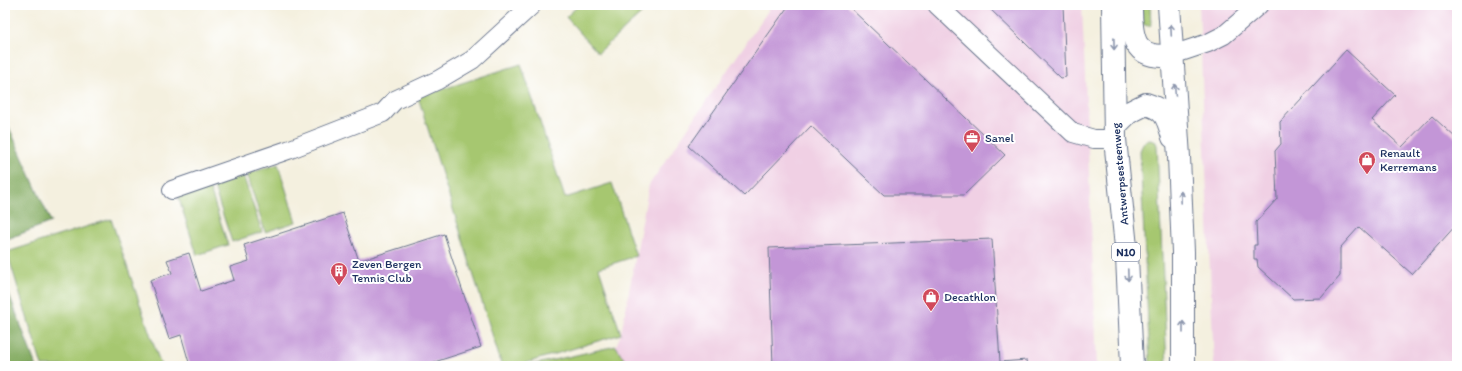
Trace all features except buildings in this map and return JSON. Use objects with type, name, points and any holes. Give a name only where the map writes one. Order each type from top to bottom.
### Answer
[{"type":"main road","name":"Antwerpsesteenweg","points":[[1113,5],[1115,133],[1127,258],[1132,366]]},
{"type":"main road","points":[[1131,5],[1131,28],[1134,40],[1141,50],[1160,57],[1172,56]]},
{"type":"main road","points":[[1169,5],[1179,157],[1183,252],[1183,366]]},
{"type":"main road","points":[[1115,133],[1128,113],[1136,107],[1146,104],[1158,108],[1168,119],[1179,157]]},
{"type":"street","points":[[172,190],[288,150],[383,113],[395,100],[438,80],[472,60],[532,5]]},
{"type":"street","points":[[937,5],[1073,134],[1094,139],[1115,133]]},
{"type":"street","points":[[1172,56],[1208,43],[1224,35],[1259,5]]},
{"type":"shaded area","points":[[772,5],[1082,5],[1097,366],[628,366],[616,346],[621,334],[649,185]]},
{"type":"shaded area","points":[[1199,5],[1457,5],[1457,366],[1214,366]]},
{"type":"green space","points":[[579,5],[651,5],[598,53],[566,17]]},
{"type":"green space","points":[[1141,5],[1150,5],[1151,25],[1148,26],[1142,24]]},
{"type":"green space","points":[[521,64],[565,198],[612,183],[636,256],[599,268],[621,334],[516,366],[502,366],[418,97]]},
{"type":"green space","points":[[5,118],[51,222],[5,240]]},
{"type":"green space","points":[[1149,140],[1155,141],[1157,145],[1167,366],[1150,366],[1140,151],[1143,143]]},
{"type":"green space","points":[[278,164],[296,222],[265,232],[247,174]]},
{"type":"green space","points":[[243,175],[262,232],[232,242],[213,185]]},
{"type":"green space","points":[[209,186],[228,245],[197,255],[178,196]]},
{"type":"green space","points":[[111,219],[161,366],[42,366],[7,252]]},
{"type":"green space","points":[[5,283],[36,366],[5,366]]},
{"type":"green space","points":[[616,346],[628,366],[527,366]]},
{"type":"place","name":"Sanel","points":[[972,153]]},
{"type":"place","name":"Renault Kerremans","points":[[1367,175]]},
{"type":"place","name":"Zeven Bergen Tennis Club","points":[[339,286]]},
{"type":"place","name":"Decathlon","points":[[931,312]]}]
